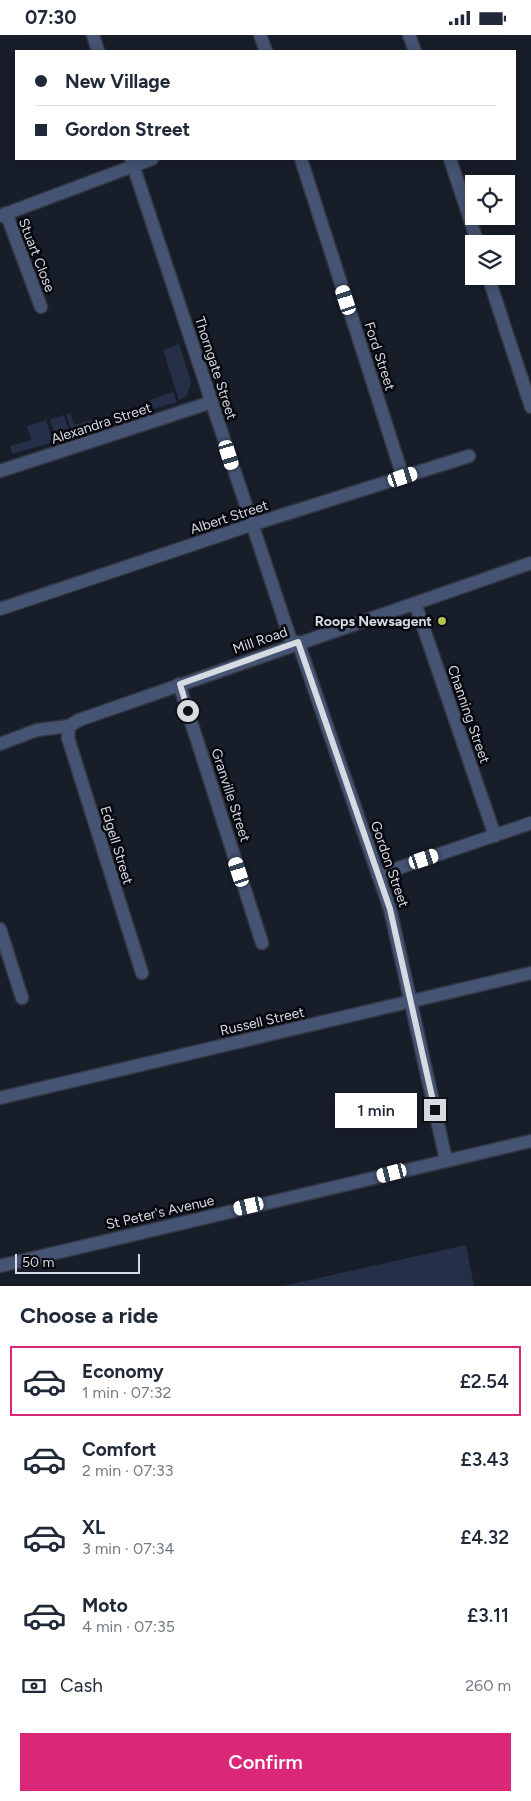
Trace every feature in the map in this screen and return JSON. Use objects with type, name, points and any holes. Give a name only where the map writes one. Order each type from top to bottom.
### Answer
[{"type":"street","points":[[93,35],[98,50]]},
{"type":"street","points":[[260,35],[266,50]]},
{"type":"street","points":[[409,35],[415,50]]},
{"type":"street","points":[[3,214],[132,162],[145,160]]},
{"type":"street","name":"Ford Street","points":[[301,160],[403,477]]},
{"type":"street","points":[[450,160],[475,235]]},
{"type":"street","name":"Thorngate Street","points":[[132,162],[251,525],[295,643]]},
{"type":"street","name":"Stuart Close","points":[[3,214],[41,307]]},
{"type":"street","points":[[491,285],[531,407]]},
{"type":"street","name":"Alexandra Street","points":[[0,471],[212,402]]},
{"type":"street","name":"Albert Street","points":[[0,609],[251,525],[469,456]]},
{"type":"street","name":"Mill Road","points":[[0,744],[37,730],[69,727],[79,719],[531,563]]},
{"type":"street","name":"Channing Street","points":[[415,603],[495,836]]},
{"type":"street","name":"Gordon Street","points":[[295,643],[393,918],[446,1160]]},
{"type":"street","name":"Granville Street","points":[[180,684],[262,943]]},
{"type":"street","name":"Edgell Street","points":[[69,727],[68,738],[142,973]]},
{"type":"street","points":[[378,875],[531,823]]},
{"type":"street","points":[[0,929],[22,998]]},
{"type":"street","name":"Russell Street","points":[[0,1097],[531,973]]},
{"type":"street","name":"St Peter's Avenue","points":[[0,1265],[531,1141]]},
{"type":"shaded area","points":[[179,344],[191,381],[187,396],[179,400],[163,350]]},
{"type":"shaded area","points":[[173,392],[177,402],[153,409],[150,400]]},
{"type":"shaded area","points":[[70,413],[74,425],[94,419],[97,428],[73,436],[66,414]]},
{"type":"shaded area","points":[[64,415],[71,436],[57,440],[50,419]]},
{"type":"shaded area","points":[[46,420],[53,442],[12,454],[10,446],[31,440],[27,426]]},
{"type":"shaded area","points":[[466,1245],[474,1286],[283,1286]]},
{"type":"place","name":"Roops Newsagent","points":[[442,621]]},
{"type":"route","points":[[188,711],[180,684],[298,642],[390,909],[435,1110]]}]
